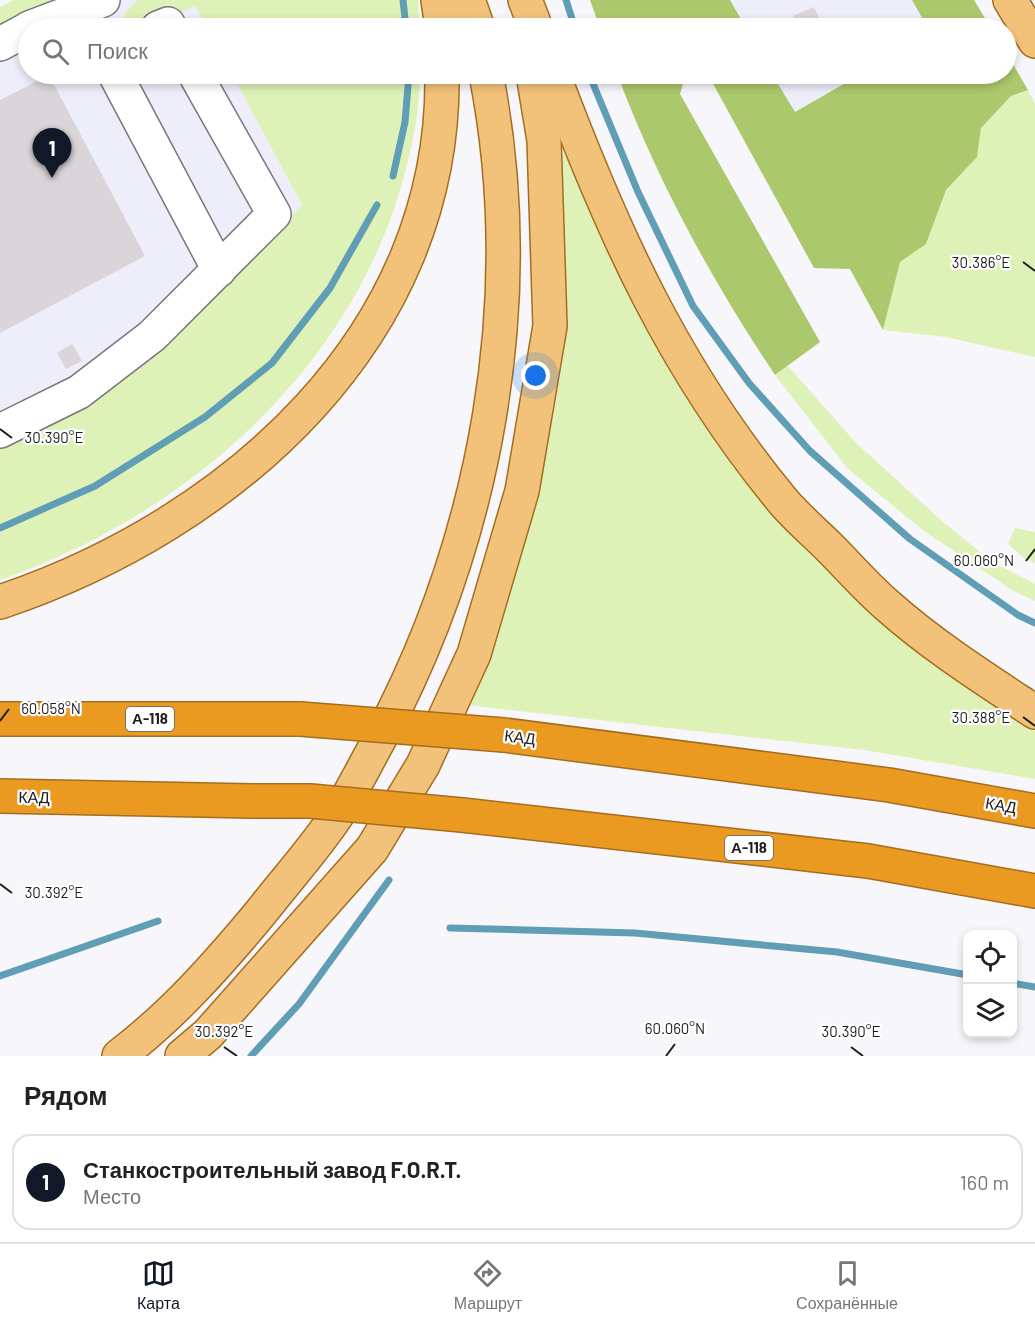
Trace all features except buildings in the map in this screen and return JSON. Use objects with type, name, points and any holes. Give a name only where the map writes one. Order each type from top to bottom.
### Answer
[{"type":"highway","name":"КАД","points":[[0,719],[300,719],[504,735],[889,785],[1035,811]]},
{"type":"highway","name":"КАД","points":[[0,796],[310,801],[462,815],[868,861],[1035,891]]},
{"type":"main road","points":[[438,0],[441,18]]},
{"type":"main road","points":[[468,0],[474,18]]},
{"type":"main road","points":[[524,0],[525,18]]},
{"type":"main road","points":[[524,0],[532,18]]},
{"type":"main road","points":[[1010,0],[1035,41]]},
{"type":"main road","points":[[0,602],[37,589],[130,547],[179,518],[240,475],[309,407],[345,363],[370,325],[403,263],[419,225],[438,150],[441,84]]},
{"type":"main road","points":[[119,1056],[181,1002],[234,945],[337,814],[365,766],[425,647],[473,500],[490,418],[495,377],[502,284],[502,225],[495,118],[488,84]]},
{"type":"main road","points":[[182,1056],[224,1016],[372,849],[423,765],[474,654],[522,491],[550,326],[544,140],[535,84]]},
{"type":"main road","points":[[557,84],[605,207],[633,268],[678,354],[728,429],[783,501],[888,606],[977,674],[1035,712]]},
{"type":"lane","points":[[72,18],[99,11]]},
{"type":"lane","points":[[0,44],[18,35]]},
{"type":"lane","points":[[120,84],[219,270]]},
{"type":"lane","points":[[4,420],[79,392],[152,336],[274,214],[201,84]]},
{"type":"shaded area","points":[[59,0],[150,0],[196,6],[203,18],[18,18],[18,84],[237,84],[302,205],[236,274],[0,446],[0,25],[30,9]]},
{"type":"shaded area","points":[[730,0],[912,0],[922,18],[740,18]]},
{"type":"shaded area","points":[[778,84],[843,84],[794,112]]},
{"type":"green space","points":[[13,0],[59,0],[30,9],[0,25],[0,7]]},
{"type":"green space","points":[[138,0],[418,0],[419,18],[202,18],[195,6],[172,18],[123,18],[125,12]]},
{"type":"green space","points":[[590,0],[730,0],[740,18],[596,18]]},
{"type":"green space","points":[[912,0],[974,0],[985,18],[922,18]]},
{"type":"green space","points":[[1017,71],[1028,90],[1011,96],[981,128],[977,157],[946,190],[926,244],[900,262],[883,330],[850,269],[814,268],[713,84],[778,84],[795,112],[844,84],[1017,84]]},
{"type":"green space","points":[[237,84],[420,84],[417,113],[404,176],[380,246],[345,312],[303,372],[252,426],[196,475],[134,517],[68,552],[0,580],[0,446],[236,274],[302,205]]},
{"type":"green space","points":[[621,84],[683,84],[680,94],[820,342],[775,375],[729,303],[687,229]]},
{"type":"green space","points":[[1028,90],[1035,104],[1035,357],[946,337],[883,330],[900,262],[926,244],[946,190],[977,157],[981,128],[1011,96]]},
{"type":"green space","points":[[567,152],[580,186],[638,303],[710,422],[1018,719],[1035,731],[1035,779],[864,750],[465,705],[507,599],[529,526],[546,453],[564,348],[564,228],[560,157]]},
{"type":"green space","points":[[788,366],[856,443],[942,521],[992,562],[1035,584],[1035,601],[1012,590],[924,531],[848,469],[775,375]]},
{"type":"green space","points":[[1015,528],[1035,532],[1035,563],[1024,558],[1008,544]]},
{"type":"waterway","points":[[403,0],[405,18]]},
{"type":"waterway","points":[[566,0],[572,18]]},
{"type":"waterway","points":[[393,176],[405,122],[408,84]]},
{"type":"waterway","points":[[593,84],[638,192],[693,306],[749,383],[810,451],[910,539],[1018,615],[1035,623]]},
{"type":"waterway","points":[[0,528],[95,486],[205,417],[272,363],[330,288],[377,205]]},
{"type":"waterway","points":[[251,1056],[299,1004],[389,880]]},
{"type":"waterway","points":[[0,976],[158,921]]},
{"type":"waterway","points":[[450,928],[635,933],[837,952],[963,974]]},
{"type":"waterway","points":[[1017,984],[1035,987]]},
{"type":"place","name":"Станкостроительный завод F.O.R.T.","points":[[52,178]]}]
